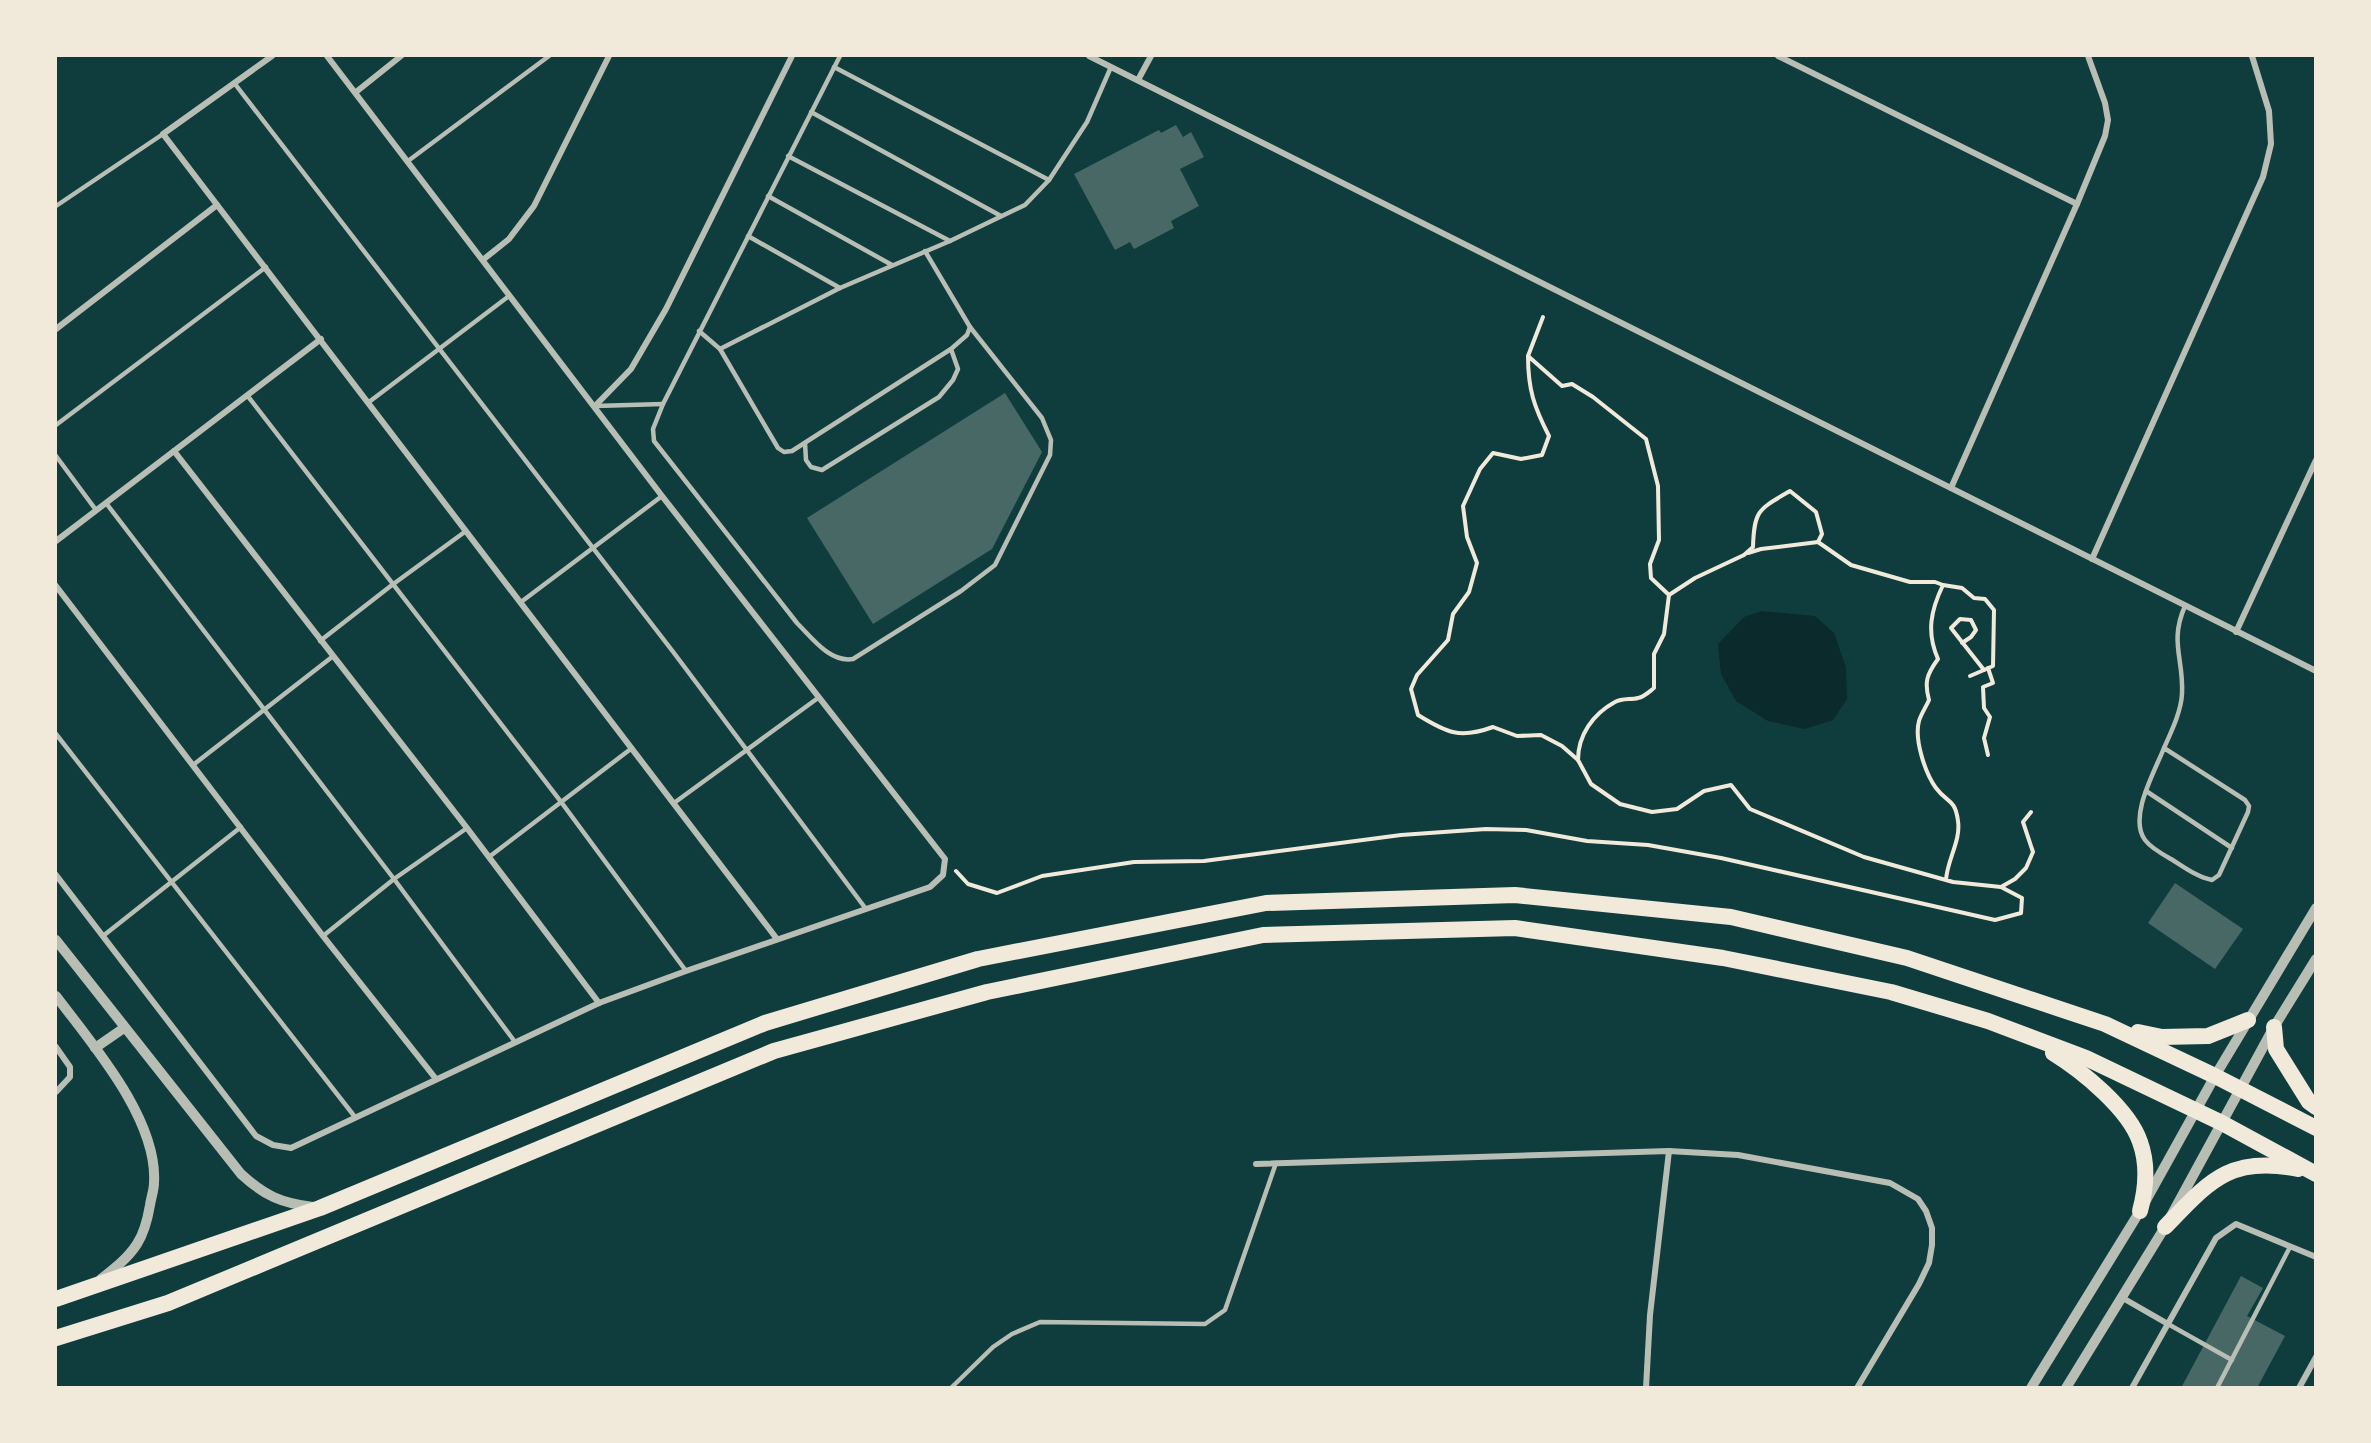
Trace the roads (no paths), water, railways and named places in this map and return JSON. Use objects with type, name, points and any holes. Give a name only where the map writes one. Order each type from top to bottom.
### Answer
[{"type":"highway","points":[[56,1299],[320,1208],[765,1023],[978,959],[1266,903],[1515,895],[1731,917],[1907,958],[2104,1024],[2162,1037],[2208,1035],[2248,1020]]},
{"type":"highway","points":[[56,1338],[168,1303],[774,1051],[987,992],[1263,935],[1515,928],[1723,958],[1891,992],[1988,1021],[2086,1058],[2222,1123],[2316,1175]]},
{"type":"highway","points":[[1988,1021],[2037,1043],[2061,1058],[2083,1074],[2119,1108],[2139,1139],[2143,1153],[2145,1183],[2140,1211]]},
{"type":"highway","points":[[2104,1024],[2240,1088],[2316,1128]]},
{"type":"highway","points":[[2274,1027],[2276,1049],[2309,1102],[2316,1107]]},
{"type":"highway","points":[[2165,1227],[2201,1189],[2229,1172],[2246,1167],[2280,1166],[2316,1175]]},
{"type":"street","points":[[272,56],[163,134],[777,939]]},
{"type":"street","points":[[56,875],[256,1136],[273,1145],[291,1148],[599,1003],[686,970],[930,887],[943,875],[945,859],[662,496],[509,296],[484,259],[327,56]]},
{"type":"street","points":[[356,92],[401,56]]},
{"type":"street","points":[[484,259],[509,239],[534,206],[609,56]]},
{"type":"street","points":[[595,406],[631,369],[666,309],[792,56]]},
{"type":"street","points":[[1089,56],[2316,671]]},
{"type":"street","points":[[1138,80],[1151,56]]},
{"type":"street","points":[[1778,56],[2077,204]]},
{"type":"street","points":[[1951,488],[2077,204],[2104,136],[2108,120],[2105,103],[2088,56]]},
{"type":"street","points":[[2092,559],[2263,177],[2271,144],[2269,111],[2252,56]]},
{"type":"street","points":[[56,329],[217,205]]},
{"type":"street","points":[[56,542],[321,339]]},
{"type":"street","points":[[174,451],[467,828],[599,1003]]},
{"type":"street","points":[[2236,632],[2316,460]]},
{"type":"street","points":[[56,586],[323,936],[436,1079]]},
{"type":"street","points":[[2031,1388],[2140,1211],[2215,1076],[2316,908]]},
{"type":"street","points":[[56,939],[241,1174],[261,1192],[272,1197],[291,1204],[320,1208]]},
{"type":"street","points":[[2066,1388],[2165,1227],[2274,1027],[2316,958]]},
{"type":"street","points":[[56,996],[121,1084],[139,1117],[150,1153],[154,1181],[148,1216],[138,1243],[118,1266],[92,1287]]},
{"type":"street","points":[[95,1048],[124,1028]]},
{"type":"street","points":[[56,1047],[70,1067],[70,1077],[56,1092]]},
{"type":"street","points":[[1646,1388],[1650,1315],[1669,1151]]},
{"type":"street","points":[[1256,1164],[1669,1151],[1737,1155],[1890,1183],[1918,1199],[1926,1211],[1932,1228],[1932,1245],[1929,1263],[1919,1284],[1857,1388]]},
{"type":"street","points":[[2132,1388],[2216,1238],[2236,1224],[2316,1257]]},
{"type":"street","points":[[2121,1297],[2168,1324]]},
{"type":"street","points":[[2299,1388],[2316,1357]]},
{"type":"lane","points":[[408,161],[549,56]]},
{"type":"lane","points":[[840,56],[699,331],[653,429],[654,441],[797,623],[844,661],[853,659],[961,591],[995,565],[1050,455],[1051,440],[1042,418],[970,327],[925,251]]},
{"type":"lane","points":[[834,67],[1049,180]]},
{"type":"lane","points":[[720,349],[840,288],[950,241],[1025,205],[1049,180],[1087,122],[1111,67]]},
{"type":"lane","points":[[235,84],[440,348],[866,909]]},
{"type":"lane","points":[[811,112],[1001,216]]},
{"type":"lane","points":[[56,206],[163,134]]},
{"type":"lane","points":[[788,156],[950,241]]},
{"type":"lane","points":[[768,196],[892,265]]},
{"type":"lane","points":[[748,236],[840,288]]},
{"type":"lane","points":[[56,425],[266,267]]},
{"type":"lane","points":[[369,402],[509,296]]},
{"type":"lane","points":[[699,331],[720,349],[778,448],[784,452],[792,451],[806,443],[951,349],[967,335],[970,327]]},
{"type":"lane","points":[[806,443],[806,460],[811,467],[822,470],[939,397],[954,380],[958,369],[951,349]]},
{"type":"lane","points":[[247,395],[562,803],[686,970]]},
{"type":"lane","points":[[595,406],[663,404]]},
{"type":"lane","points":[[56,456],[96,510]]},
{"type":"lane","points":[[521,603],[662,496]]},
{"type":"lane","points":[[106,503],[394,879],[515,1042]]},
{"type":"lane","points":[[320,641],[466,531]]},
{"type":"lane","points":[[2164,748],[2245,800],[2249,806],[2219,874],[2212,880],[2202,878],[2157,851],[2144,839],[2140,827],[2139,814],[2146,791],[2164,748],[2172,730],[2182,696],[2176,634],[2185,606]]},
{"type":"lane","points":[[193,765],[332,657]]},
{"type":"lane","points":[[674,803],[818,698]]},
{"type":"lane","points":[[56,734],[355,1118]]},
{"type":"lane","points":[[489,858],[632,748]]},
{"type":"lane","points":[[2146,791],[2232,848]]},
{"type":"lane","points":[[103,936],[169,882],[241,828]]},
{"type":"lane","points":[[323,936],[394,879],[467,828]]},
{"type":"lane","points":[[951,1388],[993,1347],[1012,1334],[1040,1322],[1205,1324],[1225,1310],[1276,1163]]},
{"type":"lane","points":[[2217,1388],[2290,1246]]},
{"type":"lane","points":[[2168,1324],[2232,1360]]},
{"type":"water","points":[[1761,611],[1815,616],[1834,633],[1846,667],[1847,699],[1833,720],[1805,729],[1768,721],[1736,701],[1721,674],[1718,644],[1744,617]]}]
